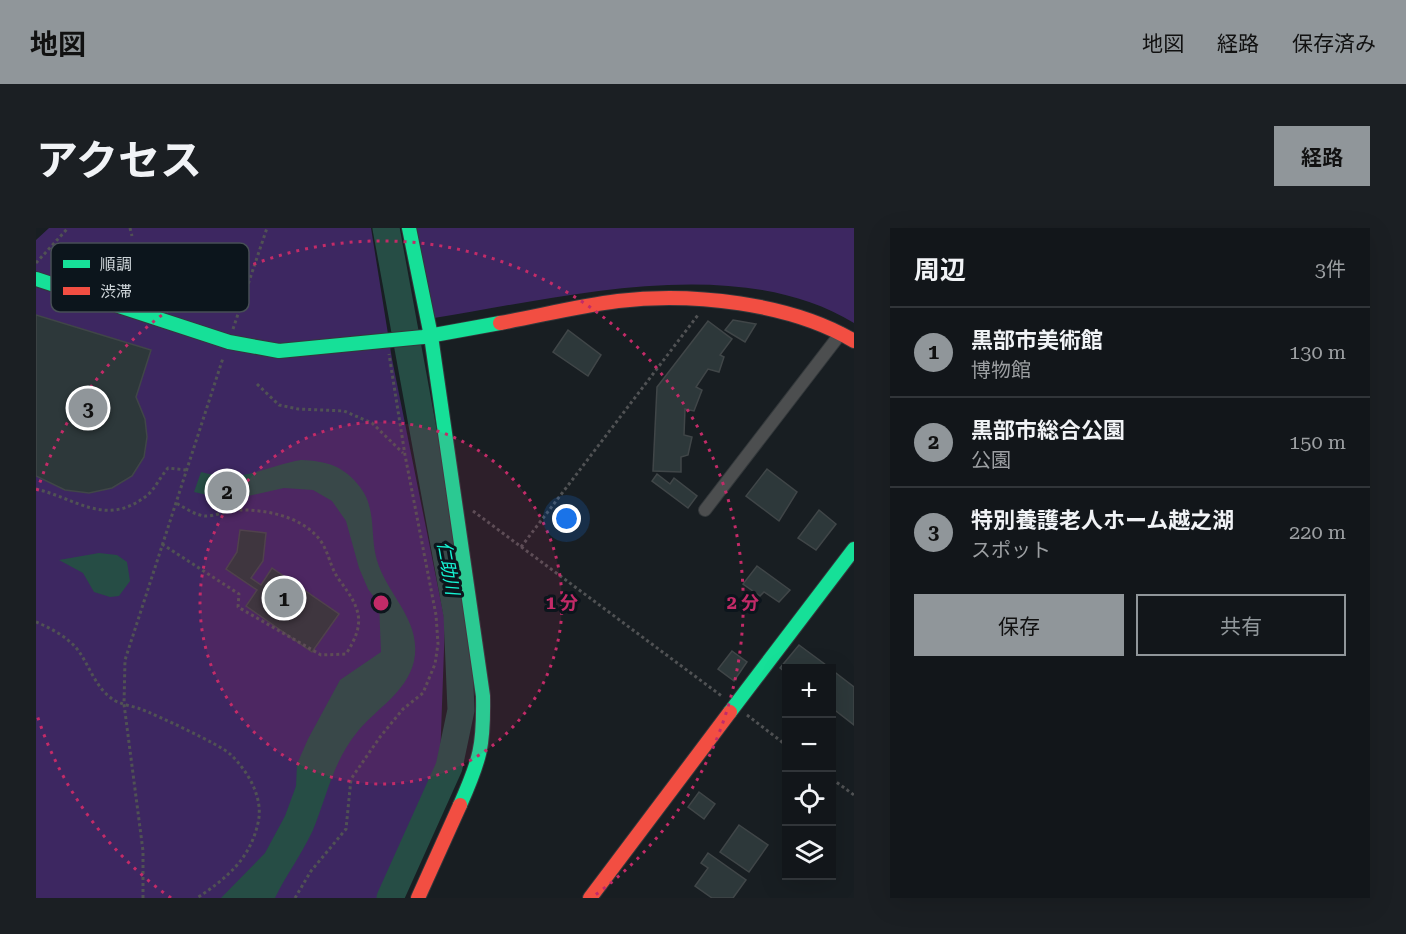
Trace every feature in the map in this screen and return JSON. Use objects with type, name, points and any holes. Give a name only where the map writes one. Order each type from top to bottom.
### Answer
[{"type":"street","points":[[409,228],[454,496],[483,696],[484,732],[480,760],[418,898]]},
{"type":"street","points":[[36,279],[51,284]]},
{"type":"street","points":[[137,312],[229,342],[279,351],[427,336],[538,314],[620,301],[710,300],[756,305],[831,327],[854,341]]},
{"type":"street","points":[[705,510],[841,333]]},
{"type":"street","points":[[590,898],[854,549]]},
{"type":"path","points":[[54,243],[68,228]]},
{"type":"path","points":[[130,228],[132,236]]},
{"type":"path","points":[[249,282],[267,228]]},
{"type":"path","points":[[36,263],[51,247]]},
{"type":"path","points":[[520,547],[710,300]]},
{"type":"path","points":[[143,898],[142,851],[124,704],[125,660],[239,312]]},
{"type":"path","points":[[295,898],[311,872],[346,829],[351,779],[403,709],[423,693],[435,664],[438,644],[436,615],[405,455],[387,341]]},
{"type":"path","points":[[257,384],[279,405],[298,409],[344,411],[372,423],[405,455]]},
{"type":"path","points":[[36,489],[57,494],[76,505],[106,512],[132,505],[147,496],[168,468],[186,470]]},
{"type":"path","points":[[454,496],[782,742]]},
{"type":"path","points":[[162,544],[239,594],[238,608],[321,655],[346,654],[357,636],[360,617],[354,602],[331,569],[320,540],[304,525],[273,514],[253,511],[235,510],[207,517],[176,503]]},
{"type":"path","points":[[36,622],[50,627],[79,651],[96,682],[112,699],[229,753],[249,776],[261,812],[255,840],[243,861],[219,884],[197,898]]},
{"type":"path","points":[[836,782],[854,795]]},
{"type":"shaded area","points":[[49,228],[371,228],[392,359],[445,622],[440,760],[378,898],[36,898],[36,240]]},
{"type":"shaded area","points":[[416,228],[854,228],[854,323],[808,301],[757,289],[703,285],[647,286],[591,292],[434,318]]},
{"type":"shaded area","points":[[301,460],[327,463],[341,469],[365,494],[370,510],[379,566],[413,631],[414,661],[405,682],[398,691],[349,742],[331,779],[313,830],[275,898],[221,898],[265,853],[285,816],[296,786],[297,764],[340,680],[381,652],[379,604],[368,589],[359,568],[346,521],[332,501],[313,490],[284,488],[230,500],[194,492],[201,472],[223,476],[238,475]]},
{"type":"shaded area","points":[[99,553],[117,555],[127,562],[130,581],[119,596],[110,597],[94,592],[83,573],[59,560]]},
{"type":"building","points":[[36,315],[151,350],[136,397],[145,419],[147,437],[144,457],[132,476],[112,488],[89,493],[65,490],[36,476]]},
{"type":"building","points":[[733,320],[756,324],[745,342],[725,330]]},
{"type":"building","points":[[708,321],[732,339],[720,355],[724,357],[719,372],[708,369],[696,387],[702,390],[694,411],[685,409],[684,435],[692,437],[688,455],[681,457],[681,472],[653,471],[657,387]]},
{"type":"building","points":[[568,330],[601,355],[588,376],[553,352]]},
{"type":"building","points":[[767,469],[797,492],[779,521],[746,496]]},
{"type":"building","points":[[657,474],[670,484],[674,478],[697,496],[688,508],[652,481]]},
{"type":"building","points":[[819,510],[836,524],[816,550],[798,538]]},
{"type":"building","points":[[240,530],[266,533],[263,561],[251,578],[261,585],[272,568],[339,614],[312,652],[246,606],[257,590],[226,569],[237,552]]},
{"type":"building","points":[[757,566],[790,590],[779,602],[764,592],[760,596],[743,584]]},
{"type":"building","points":[[799,645],[825,664],[783,664]]},
{"type":"building","points":[[732,651],[747,662],[734,681],[718,669]]},
{"type":"building","points":[[836,673],[854,687],[854,725],[836,711]]},
{"type":"building","points":[[699,792],[715,804],[704,819],[688,807]]},
{"type":"building","points":[[739,825],[768,845],[749,872],[720,852]]},
{"type":"building","points":[[708,853],[746,880],[733,898],[712,898],[695,886],[708,868],[701,863]]},
{"type":"waterway","name":"仁助川","points":[[386,228],[457,615],[461,710],[449,767],[390,898]]},
{"type":"traffic: fast","points":[[409,228],[431,336],[483,696],[483,728],[479,752],[460,805]]},
{"type":"traffic: fast","points":[[36,279],[51,284]]},
{"type":"traffic: fast","points":[[137,312],[229,342],[279,351],[423,337],[500,323]]},
{"type":"traffic: fast","points":[[730,712],[854,549]]},
{"type":"traffic: jam","points":[[500,323],[618,301],[677,298],[740,303],[771,309],[801,317],[854,341]]},
{"type":"traffic: jam","points":[[590,898],[730,712]]},
{"type":"traffic: jam","points":[[418,898],[460,805]]},
{"type":"place","name":"特別養護老人ホーム越之湖","points":[[88,408]]},
{"type":"place","name":"黒部市総合公園","points":[[227,491]]},
{"type":"place","name":"黒部市美術館","points":[[284,598]]}]
